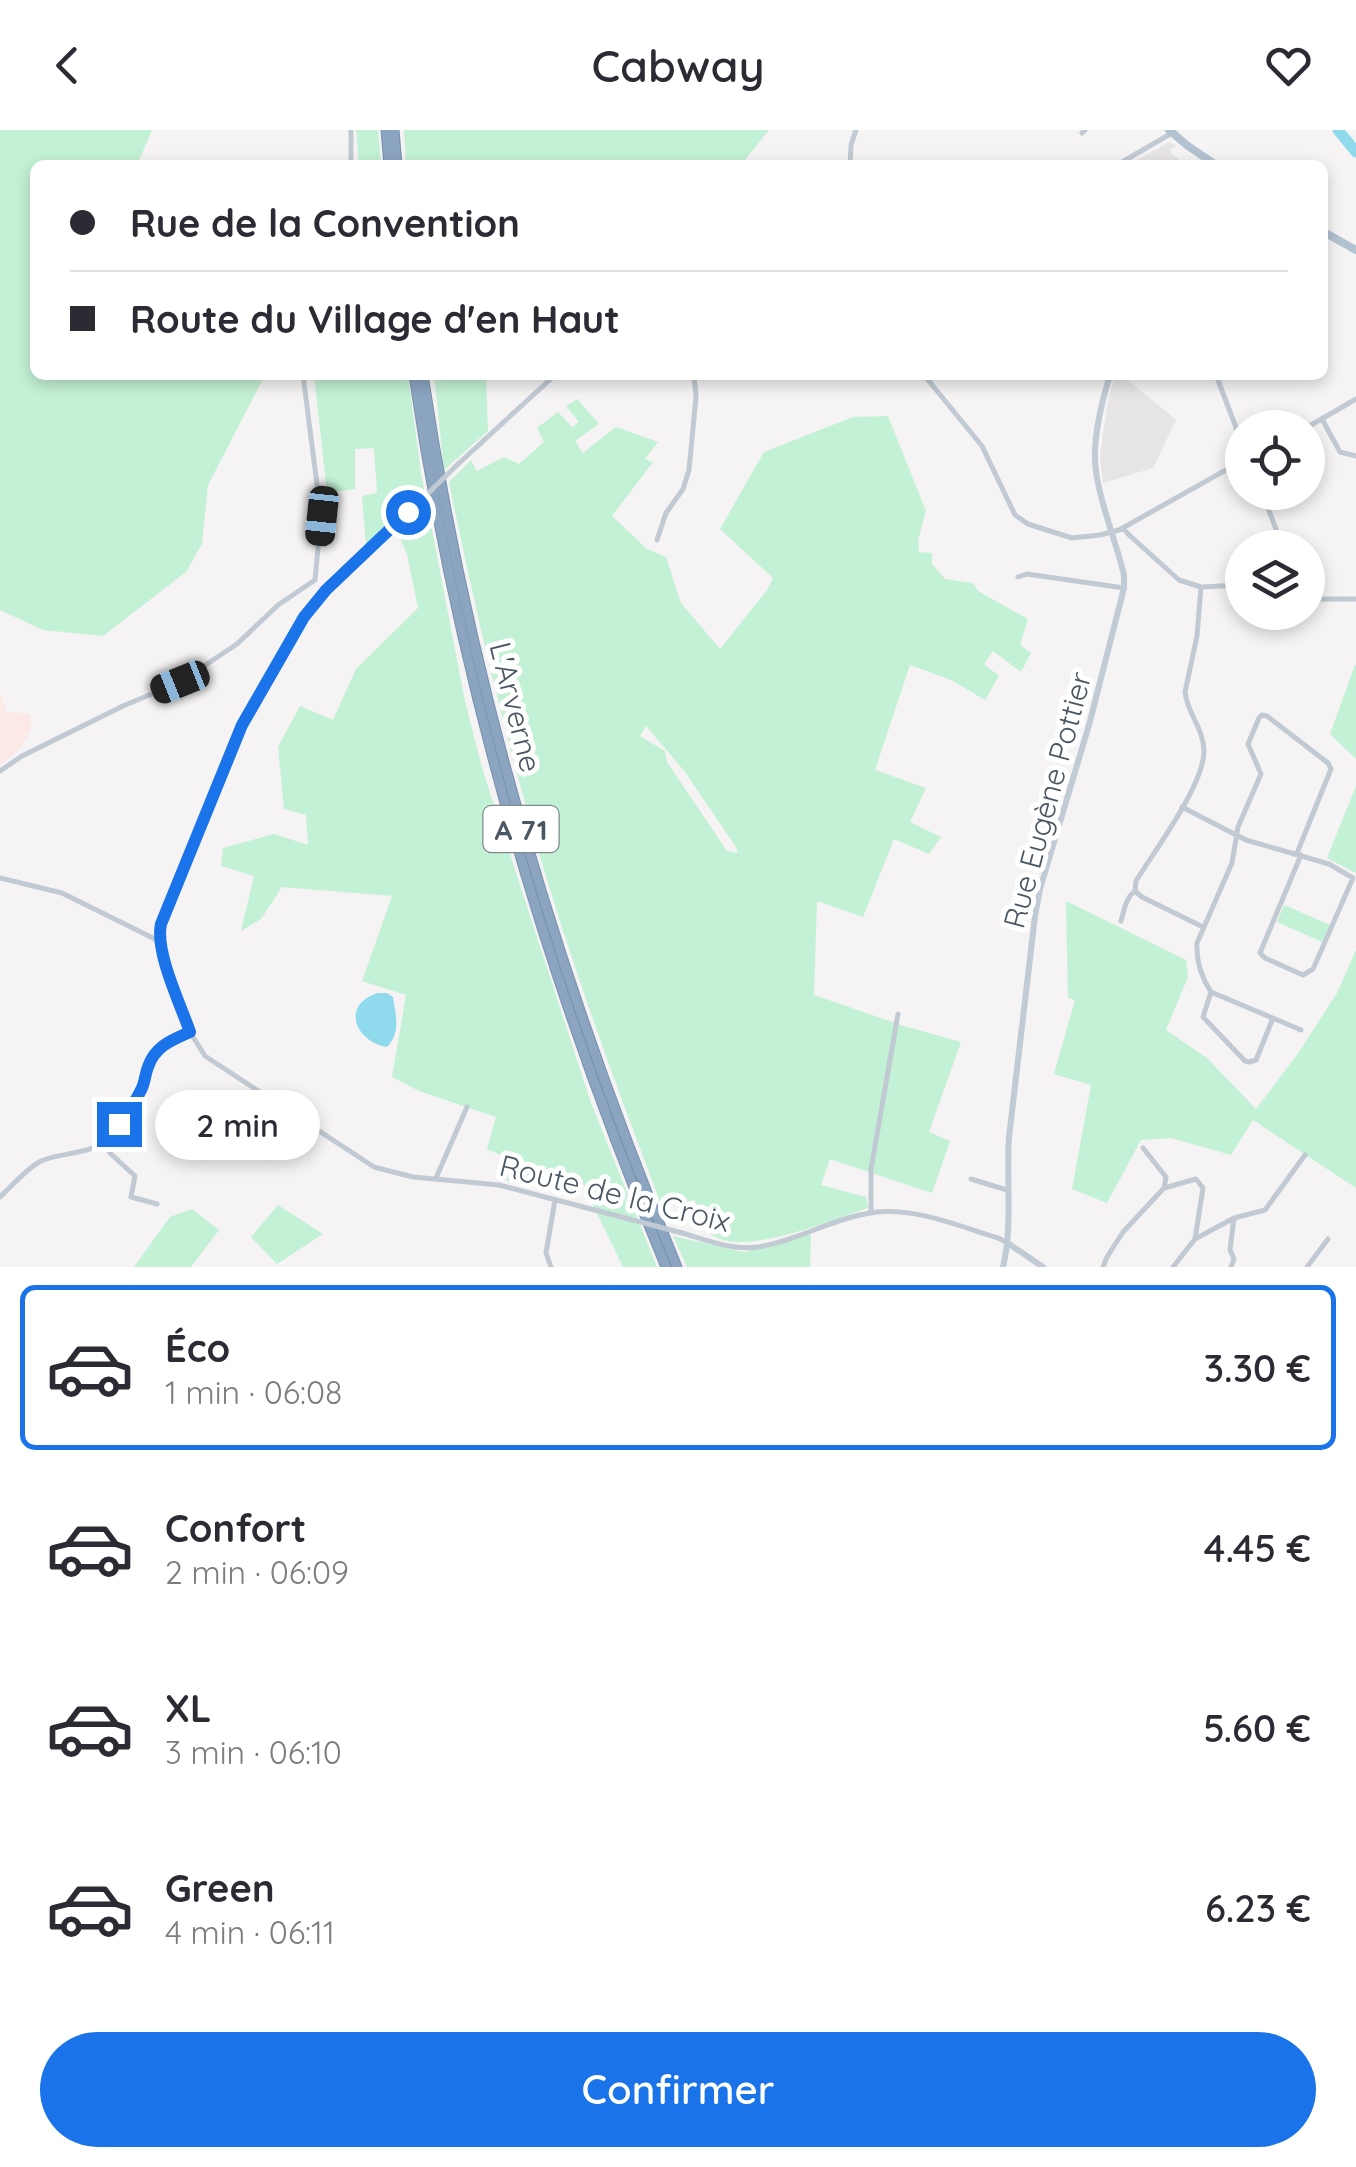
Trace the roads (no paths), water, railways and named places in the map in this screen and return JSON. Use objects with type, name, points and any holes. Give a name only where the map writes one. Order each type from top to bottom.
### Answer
[{"type":"highway","points":[[386,130],[389,160]]},
{"type":"highway","points":[[394,130],[397,160]]},
{"type":"highway","name":"L'Arverne","points":[[415,380],[456,605],[513,834],[571,1018],[666,1267]]},
{"type":"highway","name":"L'Arverne","points":[[424,380],[465,604],[522,832],[602,1079],[677,1267]]},
{"type":"main road","points":[[1171,131],[1209,160]]},
{"type":"main road","points":[[1328,234],[1356,250]]},
{"type":"street","points":[[350,160],[351,130]]},
{"type":"street","points":[[850,160],[856,130]]},
{"type":"street","points":[[1126,160],[1171,131]]},
{"type":"street","points":[[1133,156],[1135,160]]},
{"type":"street","points":[[0,771],[123,706],[180,682],[236,644],[278,605],[315,580],[322,516],[304,380]]},
{"type":"street","points":[[0,1197],[36,1164],[104,1142],[133,1106],[154,1054],[168,1041],[190,1032],[159,942],[161,924],[242,725],[304,617],[326,590],[550,380]]},
{"type":"street","points":[[657,540],[666,513],[683,489],[689,470],[694,380]]},
{"type":"street","points":[[928,380],[982,446],[1015,516],[1072,538],[1123,528],[1225,471]]},
{"type":"street","name":"Rue Eugène Pottier","points":[[1002,1267],[1008,1244],[1009,1137],[1038,904],[1090,725],[1124,588],[1094,458],[1108,380]]},
{"type":"street","points":[[1218,380],[1230,410]]},
{"type":"street","points":[[1325,416],[1356,400]]},
{"type":"street","points":[[1325,424],[1340,452],[1355,457]]},
{"type":"street","points":[[1123,528],[1179,580],[1201,587],[1225,586]]},
{"type":"street","points":[[1018,576],[1124,588]]},
{"type":"street","points":[[315,580],[326,590]]},
{"type":"street","points":[[1121,921],[1136,881],[1200,772],[1204,754],[1201,732],[1184,692],[1198,636],[1201,587]]},
{"type":"street","points":[[1325,599],[1356,599]]},
{"type":"street","points":[[1182,807],[1237,836],[1299,854],[1329,864],[1353,878],[1313,969],[1303,975],[1260,953],[1262,945],[1299,854],[1331,768],[1265,715],[1258,718],[1248,744],[1260,774],[1237,836],[1232,863],[1197,942],[1197,960],[1211,992],[1203,1017],[1245,1061],[1256,1060],[1273,1018]]},
{"type":"street","points":[[0,878],[62,892],[159,942]]},
{"type":"street","points":[[1135,891],[1203,928]]},
{"type":"street","points":[[1211,992],[1301,1030]]},
{"type":"street","points":[[871,1212],[871,1169],[898,1014]]},
{"type":"street","name":"Route de la Croix","points":[[190,1032],[214,1063],[374,1167],[392,1174],[499,1185],[729,1246],[756,1248],[871,1212],[924,1216],[1008,1244]]},
{"type":"street","points":[[436,1179],[467,1108]]},
{"type":"street","points":[[104,1142],[135,1176],[132,1197],[158,1204]]},
{"type":"street","points":[[1142,1148],[1166,1177],[1164,1188]]},
{"type":"street","points":[[1173,1267],[1195,1239],[1234,1218],[1265,1210],[1305,1155]]},
{"type":"street","points":[[971,1179],[1007,1190]]},
{"type":"street","points":[[1103,1267],[1123,1232],[1164,1188],[1196,1179],[1203,1188],[1195,1239]]},
{"type":"street","points":[[551,1267],[546,1253],[555,1200]]},
{"type":"street","points":[[1232,1267],[1234,1218]]},
{"type":"street","points":[[1307,1267],[1328,1239]]},
{"type":"street","points":[[1008,1244],[1043,1267]]},
{"type":"water","points":[[378,993],[393,997],[396,1030],[387,1047],[366,1038],[356,1022],[359,1005]]},
{"type":"waterway","points":[[1338,130],[1356,152]]}]
